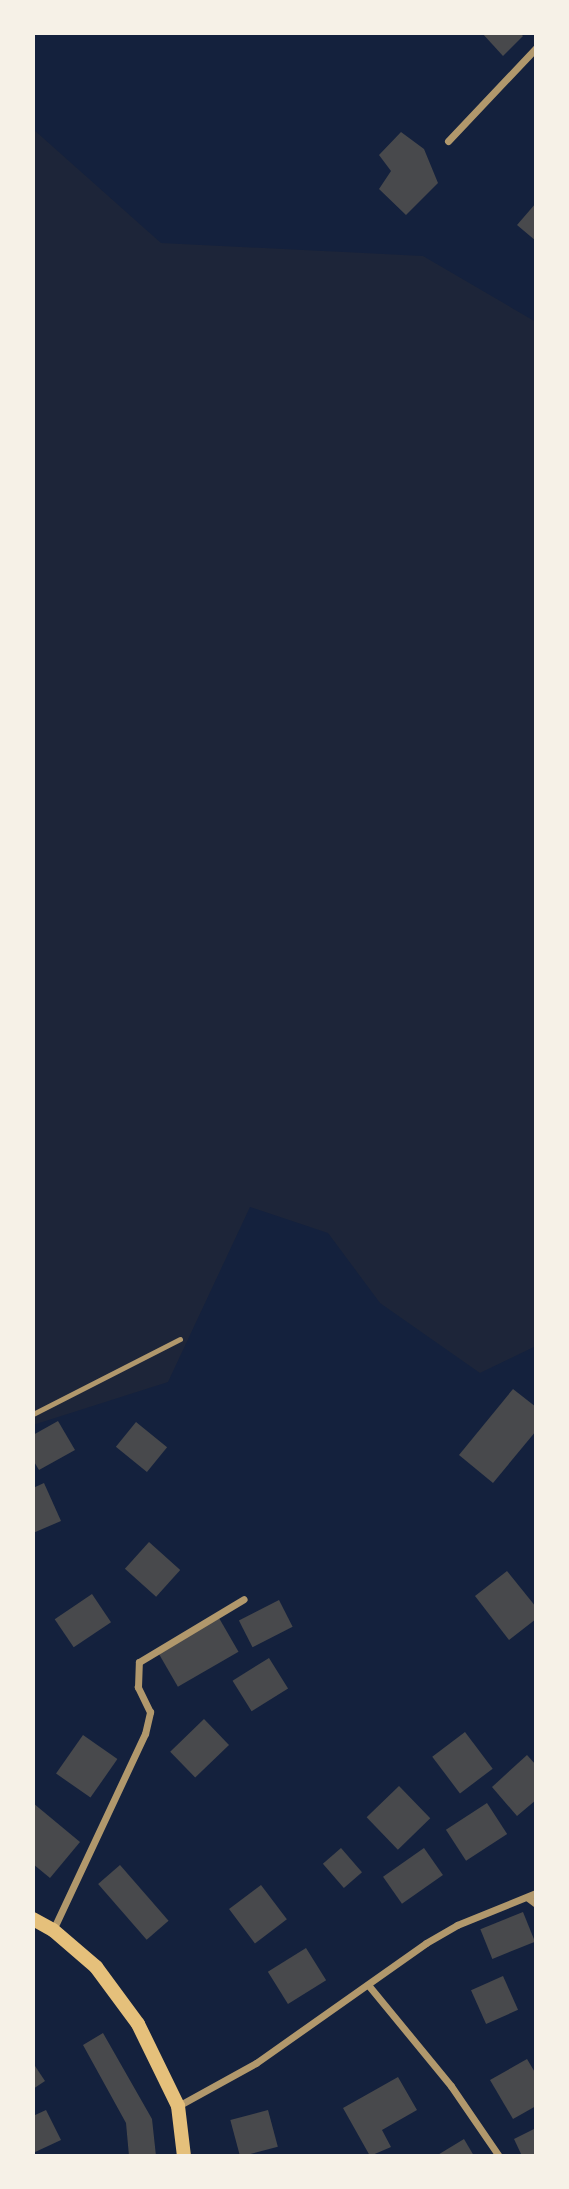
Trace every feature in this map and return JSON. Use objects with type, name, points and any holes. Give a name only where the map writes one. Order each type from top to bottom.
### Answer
[{"type":"main road","points":[[33,1919],[53,1930],[96,1967],[138,2024],[178,2106],[184,2156]]},
{"type":"street","points":[[448,141],[536,48]]},
{"type":"street","points":[[53,1930],[137,1755],[150,1712],[138,1687],[139,1662],[244,1600]]},
{"type":"street","points":[[178,2106],[256,2063],[369,1986],[390,1966],[457,1925],[536,1893]]},
{"type":"street","points":[[528,1898],[536,1904]]},
{"type":"street","points":[[369,1986],[452,2086],[499,2156]]},
{"type":"lane","points":[[33,1414],[180,1339]]},
{"type":"shaded area","points":[[33,129],[161,243],[423,256],[536,322],[536,1346],[480,1373],[380,1303],[328,1233],[250,1207],[168,1382],[33,1425]]},
{"type":"building","points":[[482,33],[520,33],[523,36],[503,56]]},
{"type":"building","points":[[401,132],[424,149],[438,183],[406,215],[379,189],[391,171],[379,155]]},
{"type":"building","points":[[536,203],[536,241],[517,225]]},
{"type":"building","points":[[513,1389],[536,1407],[536,1431],[493,1483],[459,1455]]},
{"type":"building","points":[[58,1421],[75,1450],[39,1470],[33,1460],[33,1435]]},
{"type":"building","points":[[136,1422],[167,1447],[147,1472],[116,1447]]},
{"type":"building","points":[[44,1483],[61,1521],[33,1533],[33,1488]]},
{"type":"building","points":[[149,1542],[180,1570],[156,1597],[125,1569]]},
{"type":"building","points":[[507,1571],[536,1607],[536,1619],[509,1640],[475,1596]]},
{"type":"building","points":[[92,1594],[111,1622],[74,1647],[55,1619]]},
{"type":"building","points":[[279,1600],[293,1627],[253,1647],[239,1620]]},
{"type":"building","points":[[219,1618],[238,1652],[178,1687],[158,1653]]},
{"type":"building","points":[[269,1658],[288,1689],[252,1711],[233,1681]]},
{"type":"building","points":[[204,1719],[229,1745],[195,1778],[170,1752]]},
{"type":"building","points":[[465,1732],[493,1769],[460,1793],[432,1757]]},
{"type":"building","points":[[83,1735],[117,1759],[90,1798],[56,1774]]},
{"type":"building","points":[[527,1755],[536,1765],[536,1800],[517,1816],[492,1787]]},
{"type":"building","points":[[399,1786],[430,1818],[398,1850],[367,1817]]},
{"type":"building","points":[[33,1803],[80,1842],[50,1878],[33,1864]]},
{"type":"building","points":[[487,1803],[507,1834],[466,1861],[446,1830]]},
{"type":"building","points":[[341,1848],[362,1872],[344,1888],[323,1864]]},
{"type":"building","points":[[424,1848],[443,1875],[402,1904],[383,1877]]},
{"type":"building","points":[[120,1865],[169,1921],[147,1940],[98,1884]]},
{"type":"building","points":[[261,1885],[287,1919],[255,1943],[229,1909]]},
{"type":"building","points":[[523,1912],[535,1942],[492,1959],[480,1929]]},
{"type":"building","points":[[306,1948],[326,1980],[288,2004],[268,1972]]},
{"type":"building","points":[[503,1976],[518,2010],[486,2024],[471,1990]]},
{"type":"building","points":[[103,2033],[152,2119],[156,2156],[129,2156],[126,2123],[83,2045]]},
{"type":"building","points":[[527,2059],[536,2074],[536,2106],[513,2119],[490,2080]]},
{"type":"building","points":[[33,2063],[45,2081],[33,2089]]},
{"type":"building","points":[[398,2077],[417,2110],[382,2130],[391,2147],[370,2156],[343,2108]]},
{"type":"building","points":[[46,2110],[61,2140],[33,2153],[33,2116]]},
{"type":"building","points":[[268,2110],[278,2147],[240,2156],[230,2120]]},
{"type":"building","points":[[536,2128],[536,2156],[522,2156],[514,2139]]},
{"type":"building","points":[[464,2139],[474,2156],[436,2156]]}]
